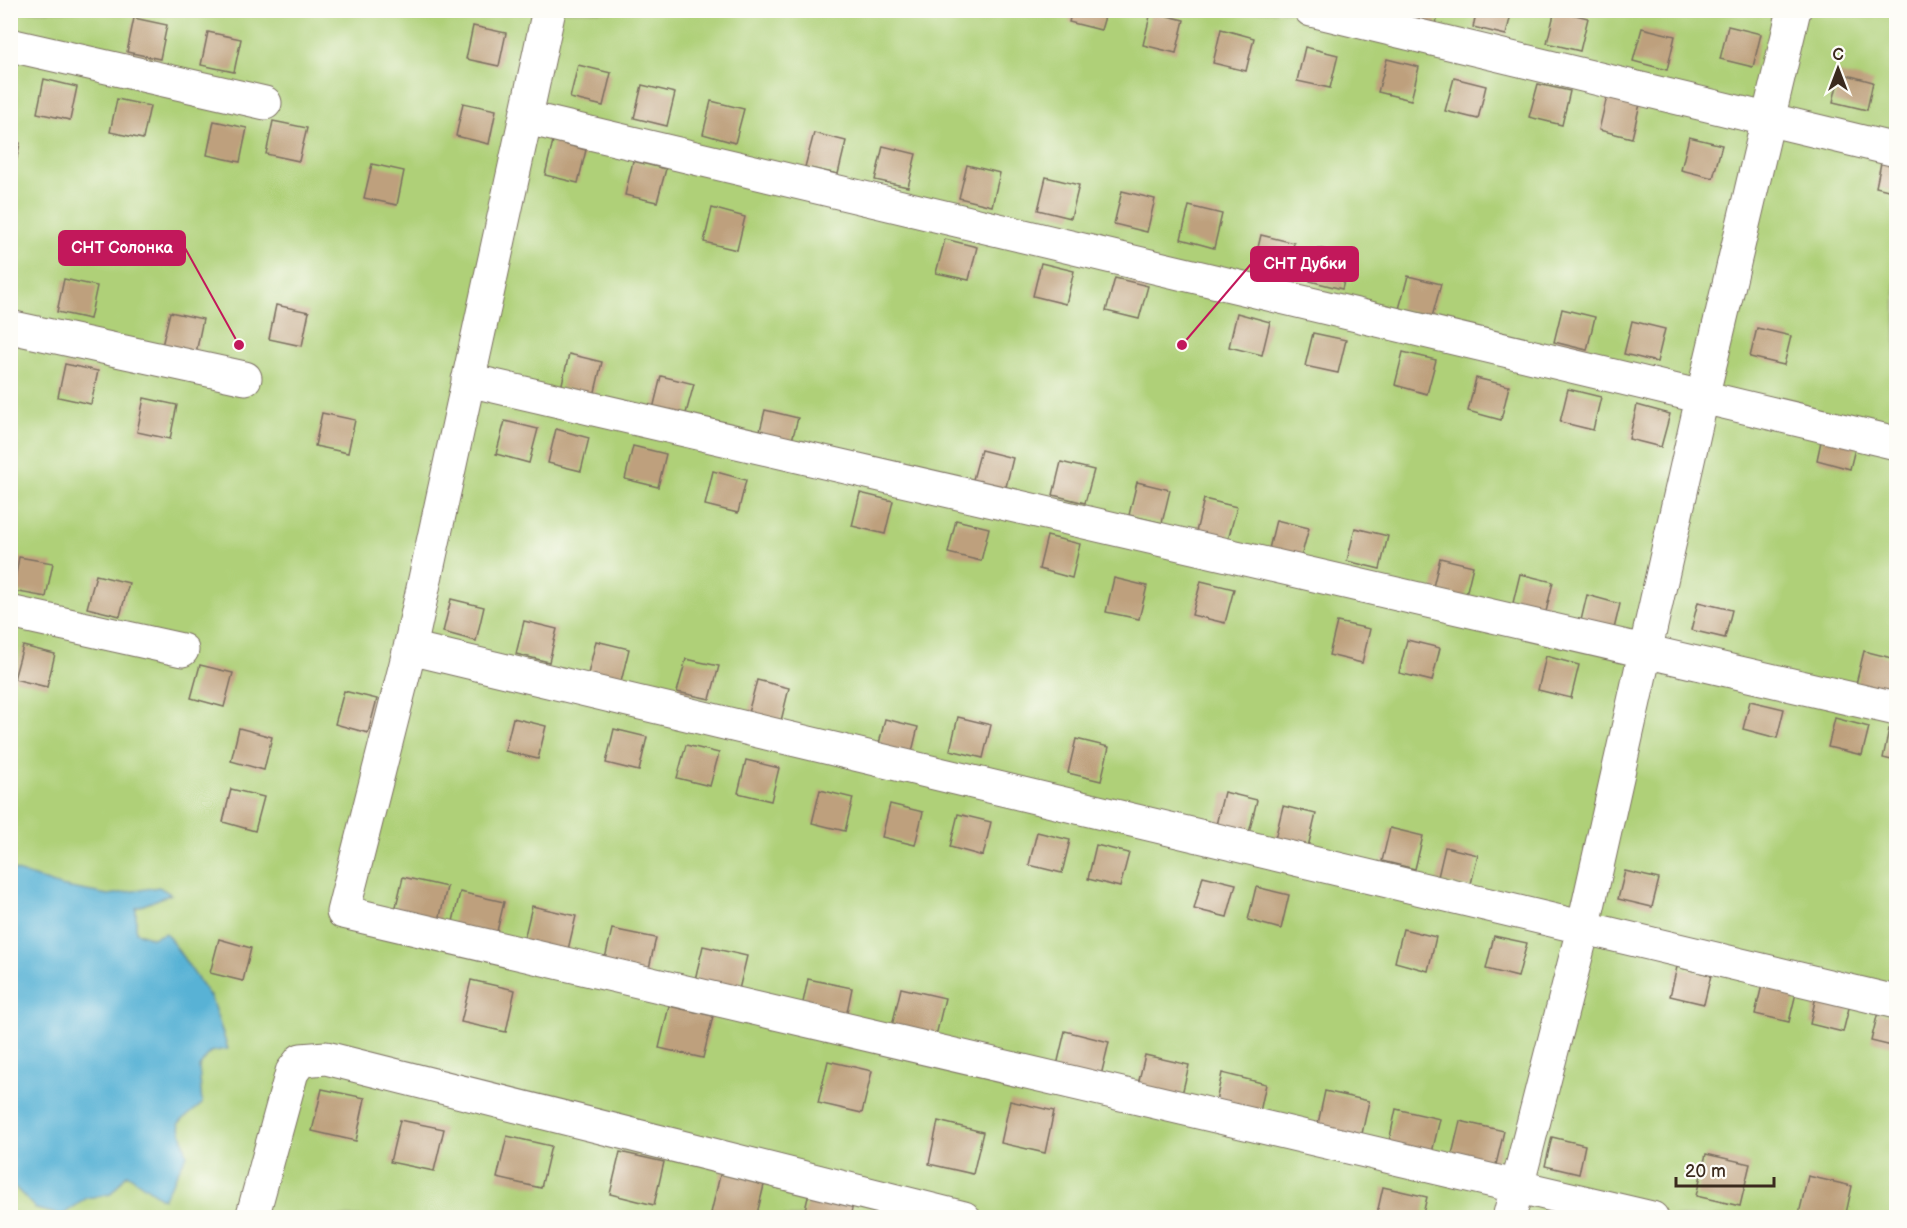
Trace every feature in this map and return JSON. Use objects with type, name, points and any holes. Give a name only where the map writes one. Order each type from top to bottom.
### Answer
[{"type":"street","points":[[549,10],[410,648],[343,912],[1513,1202],[1652,1218]]},
{"type":"street","points":[[1311,10],[1896,150]]},
{"type":"street","points":[[1513,1202],[1583,929],[1647,652],[1702,398],[1794,10]]},
{"type":"street","points":[[10,45],[265,103]]},
{"type":"street","points":[[535,120],[1896,443]]},
{"type":"street","points":[[10,327],[246,378]]},
{"type":"street","points":[[468,380],[1896,709]]},
{"type":"street","points":[[10,612],[182,650]]},
{"type":"street","points":[[410,648],[1896,1002]]},
{"type":"street","points":[[252,1218],[292,1072],[301,1060],[326,1058],[964,1218]]},
{"type":"green space","points":[[10,11],[1896,11],[1896,1217],[11,1217]]},
{"type":"water","points":[[11,869],[60,886],[108,895],[159,887],[171,894],[136,908],[136,932],[152,938],[166,933],[211,998],[228,1049],[210,1052],[199,1067],[202,1104],[179,1123],[187,1155],[163,1199],[127,1174],[111,1194],[87,1198],[62,1215],[36,1209],[11,1183]]},
{"type":"building","points":[[1072,10],[1107,10],[1101,30],[1069,22]]},
{"type":"building","points":[[1404,10],[1439,10],[1435,28],[1402,20]]},
{"type":"building","points":[[1477,10],[1512,10],[1506,35],[1473,27]]},
{"type":"building","points":[[1555,10],[1588,18],[1580,51],[1547,43]]},
{"type":"building","points":[[1151,12],[1184,20],[1176,53],[1143,45]]},
{"type":"building","points":[[134,18],[167,25],[160,59],[127,52]]},
{"type":"building","points":[[473,26],[506,33],[499,66],[466,59]]},
{"type":"building","points":[[1728,26],[1761,34],[1753,67],[1720,59]]},
{"type":"building","points":[[1642,28],[1675,36],[1667,70],[1633,61]]},
{"type":"building","points":[[1221,29],[1254,38],[1246,71],[1213,63]]},
{"type":"building","points":[[208,32],[241,39],[234,72],[201,65]]},
{"type":"building","points":[[1305,47],[1338,55],[1330,88],[1297,81]]},
{"type":"building","points":[[1387,59],[1419,67],[1411,100],[1378,92]]},
{"type":"building","points":[[578,65],[611,73],[603,106],[570,98]]},
{"type":"building","points":[[1840,73],[1873,82],[1867,110],[1833,102]]},
{"type":"building","points":[[1454,78],[1486,86],[1478,119],[1445,111]]},
{"type":"building","points":[[44,79],[77,87],[70,120],[37,113]]},
{"type":"building","points":[[1538,84],[1570,91],[1562,125],[1529,117]]},
{"type":"building","points":[[642,85],[675,93],[667,126],[634,118]]},
{"type":"building","points":[[1607,96],[1640,104],[1632,138],[1599,130]]},
{"type":"building","points":[[117,99],[150,106],[143,139],[110,132]]},
{"type":"building","points":[[711,101],[744,109],[735,143],[703,134]]},
{"type":"building","points":[[463,103],[496,110],[489,144],[456,136]]},
{"type":"building","points":[[214,121],[247,128],[240,162],[207,155]]},
{"type":"building","points":[[273,121],[307,128],[299,161],[266,154]]},
{"type":"building","points":[[814,133],[846,141],[838,174],[805,167]]},
{"type":"building","points":[[1689,137],[1722,145],[1713,178],[1681,170]]},
{"type":"building","points":[[10,141],[20,143],[13,176],[10,176]]},
{"type":"building","points":[[553,141],[586,150],[578,183],[545,175]]},
{"type":"building","points":[[883,146],[916,154],[908,187],[875,180]]},
{"type":"building","points":[[1882,158],[1896,162],[1896,192],[1876,187]]},
{"type":"building","points":[[633,161],[666,169],[657,202],[625,195]]},
{"type":"building","points":[[372,164],[404,171],[397,205],[364,198]]},
{"type":"building","points":[[967,165],[1000,173],[992,206],[959,198]]},
{"type":"building","points":[[1046,177],[1079,185],[1071,218],[1038,210]]},
{"type":"building","points":[[1122,191],[1155,199],[1147,232],[1114,224]]},
{"type":"building","points":[[1189,206],[1222,214],[1214,248],[1181,239]]},
{"type":"building","points":[[712,208],[745,217],[737,250],[704,242]]},
{"type":"building","points":[[1261,235],[1294,243],[1286,276],[1253,268]]},
{"type":"building","points":[[945,239],[977,247],[969,280],[936,273]]},
{"type":"building","points":[[1318,248],[1351,256],[1342,289],[1310,281]]},
{"type":"building","points":[[1041,263],[1074,271],[1066,304],[1033,296]]},
{"type":"building","points":[[1408,276],[1441,284],[1432,317],[1399,309]]},
{"type":"building","points":[[1115,278],[1148,286],[1139,319],[1106,311]]},
{"type":"building","points":[[64,279],[97,286],[90,319],[57,312]]},
{"type":"building","points":[[276,305],[309,312],[302,346],[269,339]]},
{"type":"building","points":[[1562,309],[1595,317],[1587,350],[1554,342]]},
{"type":"building","points":[[170,312],[203,319],[196,353],[162,346]]},
{"type":"building","points":[[1237,313],[1270,322],[1262,355],[1229,347]]},
{"type":"building","points":[[1632,321],[1665,329],[1657,362],[1624,354]]},
{"type":"building","points":[[1757,328],[1791,336],[1784,365],[1750,357]]},
{"type":"building","points":[[1313,333],[1346,340],[1338,373],[1305,366]]},
{"type":"building","points":[[1403,352],[1436,360],[1427,394],[1395,385]]},
{"type":"building","points":[[569,354],[602,362],[594,396],[561,388]]},
{"type":"building","points":[[65,364],[98,371],[91,404],[58,397]]},
{"type":"building","points":[[661,376],[694,384],[685,417],[653,409]]},
{"type":"building","points":[[1476,378],[1509,386],[1501,420],[1468,411]]},
{"type":"building","points":[[1568,389],[1601,397],[1593,430],[1560,422]]},
{"type":"building","points":[[144,398],[177,405],[170,439],[137,432]]},
{"type":"building","points":[[1637,405],[1670,414],[1661,447],[1629,439]]},
{"type":"building","points":[[765,410],[798,418],[789,451],[757,443]]},
{"type":"building","points":[[322,413],[355,420],[348,453],[315,446]]},
{"type":"building","points":[[505,421],[538,429],[529,463],[496,454]]},
{"type":"building","points":[[556,429],[589,438],[581,471],[548,463]]},
{"type":"building","points":[[1823,432],[1857,440],[1850,469],[1817,460]]},
{"type":"building","points":[[633,446],[666,454],[658,487],[625,479]]},
{"type":"building","points":[[981,450],[1013,458],[1005,491],[972,483]]},
{"type":"building","points":[[1061,462],[1094,470],[1085,503],[1053,495]]},
{"type":"building","points":[[713,471],[746,480],[738,513],[705,505]]},
{"type":"building","points":[[1137,482],[1170,490],[1162,523],[1129,515]]},
{"type":"building","points":[[860,493],[893,501],[885,534],[852,526]]},
{"type":"building","points":[[1204,499],[1237,507],[1228,540],[1196,532]]},
{"type":"building","points":[[956,520],[989,528],[981,561],[948,553]]},
{"type":"building","points":[[1276,520],[1309,528],[1300,561],[1268,553]]},
{"type":"building","points":[[1355,528],[1388,536],[1380,569],[1347,561]]},
{"type":"building","points":[[1047,536],[1080,544],[1072,578],[1039,569]]},
{"type":"building","points":[[19,557],[53,563],[46,597],[13,591]]},
{"type":"building","points":[[1440,558],[1473,566],[1465,599],[1432,591]]},
{"type":"building","points":[[1520,574],[1553,582],[1545,616],[1512,607]]},
{"type":"building","points":[[96,575],[129,583],[120,616],[87,608]]},
{"type":"building","points":[[1114,578],[1147,586],[1139,619],[1106,612]]},
{"type":"building","points":[[1201,581],[1234,589],[1225,623],[1192,615]]},
{"type":"building","points":[[1587,595],[1620,604],[1612,637],[1579,629]]},
{"type":"building","points":[[451,599],[484,607],[476,641],[443,632]]},
{"type":"building","points":[[1698,602],[1732,610],[1725,638],[1691,630]]},
{"type":"building","points":[[524,621],[557,629],[549,662],[516,654]]},
{"type":"building","points":[[1337,622],[1370,629],[1362,663],[1329,655]]},
{"type":"building","points":[[1407,640],[1440,648],[1432,681],[1399,673]]},
{"type":"building","points":[[596,641],[629,649],[621,682],[588,674]]},
{"type":"building","points":[[23,646],[55,654],[47,687],[14,679]]},
{"type":"building","points":[[1864,651],[1896,659],[1889,692],[1856,684]]},
{"type":"building","points":[[1546,656],[1579,665],[1571,698],[1538,690]]},
{"type":"building","points":[[686,659],[719,666],[710,699],[677,692]]},
{"type":"building","points":[[200,665],[233,673],[224,707],[191,698]]},
{"type":"building","points":[[757,680],[789,688],[781,721],[748,713]]},
{"type":"building","points":[[344,691],[377,699],[368,733],[335,724]]},
{"type":"building","points":[[1750,701],[1784,709],[1777,738],[1743,729]]},
{"type":"building","points":[[958,717],[991,725],[983,758],[950,750]]},
{"type":"building","points":[[513,718],[546,726],[538,759],[505,751]]},
{"type":"building","points":[[1835,718],[1869,727],[1862,755],[1828,747]]},
{"type":"building","points":[[885,719],[918,727],[910,760],[877,752]]},
{"type":"building","points":[[239,728],[272,737],[264,770],[231,761]]},
{"type":"building","points":[[614,729],[647,737],[639,771],[606,763]]},
{"type":"building","points":[[1889,729],[1896,731],[1896,761],[1883,758]]},
{"type":"building","points":[[1076,739],[1109,747],[1101,781],[1068,773]]},
{"type":"building","points":[[686,745],[719,753],[710,786],[677,778]]},
{"type":"building","points":[[746,760],[779,768],[771,801],[738,793]]},
{"type":"building","points":[[231,789],[264,797],[255,831],[223,822]]},
{"type":"building","points":[[820,790],[853,798],[845,831],[812,823]]},
{"type":"building","points":[[1224,792],[1257,800],[1249,833],[1216,825]]},
{"type":"building","points":[[890,804],[923,812],[915,845],[882,837]]},
{"type":"building","points":[[1283,806],[1316,814],[1308,847],[1275,839]]},
{"type":"building","points":[[958,814],[991,822],[983,856],[950,847]]},
{"type":"building","points":[[1390,828],[1423,836],[1415,869],[1382,861]]},
{"type":"building","points":[[1037,832],[1070,840],[1062,873],[1029,865]]},
{"type":"building","points":[[1096,845],[1129,853],[1120,887],[1088,879]]},
{"type":"building","points":[[1445,847],[1478,855],[1470,888],[1437,881]]},
{"type":"building","points":[[1625,871],[1659,879],[1652,907],[1618,899]]},
{"type":"building","points":[[1203,876],[1236,884],[1227,917],[1194,909]]},
{"type":"building","points":[[403,877],[447,887],[437,929],[393,919]]},
{"type":"building","points":[[1256,887],[1289,895],[1281,929],[1248,920]]},
{"type":"building","points":[[460,892],[504,902],[494,944],[450,934]]},
{"type":"building","points":[[532,906],[576,916],[566,958],[522,948]]},
{"type":"building","points":[[612,929],[656,938],[646,981],[602,971]]},
{"type":"building","points":[[1403,929],[1436,937],[1428,971],[1395,962]]},
{"type":"building","points":[[1494,936],[1527,943],[1518,977],[1486,969]]},
{"type":"building","points":[[219,939],[251,948],[243,981],[210,973]]},
{"type":"building","points":[[703,946],[747,956],[737,998],[693,988]]},
{"type":"building","points":[[1677,967],[1711,975],[1704,1004],[1670,996]]},
{"type":"building","points":[[808,979],[852,988],[843,1031],[799,1021]]},
{"type":"building","points":[[471,980],[515,990],[506,1032],[461,1022]]},
{"type":"building","points":[[1762,985],[1796,993],[1789,1022],[1755,1014]]},
{"type":"building","points":[[901,988],[945,998],[935,1040],[891,1030]]},
{"type":"building","points":[[1816,996],[1850,1004],[1843,1032],[1810,1024]]},
{"type":"building","points":[[669,1006],[713,1016],[703,1058],[659,1048]]},
{"type":"building","points":[[1878,1012],[1896,1017],[1896,1047],[1871,1041]]},
{"type":"building","points":[[1065,1031],[1109,1042],[1099,1084],[1055,1074]]},
{"type":"building","points":[[1145,1055],[1189,1065],[1179,1107],[1135,1097]]},
{"type":"building","points":[[828,1061],[872,1071],[862,1113],[818,1103]]},
{"type":"building","points":[[1222,1073],[1266,1084],[1257,1126],[1213,1116]]},
{"type":"building","points":[[322,1089],[365,1098],[356,1141],[312,1131]]},
{"type":"building","points":[[1325,1091],[1369,1101],[1360,1143],[1316,1133]]},
{"type":"building","points":[[1010,1101],[1054,1111],[1045,1153],[1001,1143]]},
{"type":"building","points":[[1396,1109],[1440,1119],[1430,1161],[1387,1151]]},
{"type":"building","points":[[400,1120],[444,1129],[434,1171],[390,1162]]},
{"type":"building","points":[[938,1121],[983,1132],[973,1174],[929,1164]]},
{"type":"building","points":[[1460,1121],[1504,1131],[1494,1173],[1450,1163]]},
{"type":"building","points":[[507,1136],[551,1146],[541,1188],[497,1178]]},
{"type":"building","points":[[1552,1137],[1585,1145],[1579,1174],[1545,1166]]},
{"type":"building","points":[[620,1152],[664,1162],[654,1205],[610,1194]]},
{"type":"building","points":[[1706,1154],[1750,1164],[1740,1206],[1696,1196]]},
{"type":"building","points":[[721,1171],[765,1181],[756,1218],[731,1218],[711,1213]]},
{"type":"building","points":[[1808,1176],[1852,1186],[1845,1218],[1798,1218]]},
{"type":"building","points":[[1383,1187],[1427,1197],[1422,1218],[1376,1218]]},
{"type":"building","points":[[809,1193],[853,1204],[850,1218],[803,1218]]},
{"type":"place","name":"СНТ Солонка","points":[[239,345]]},
{"type":"place","name":"СНТ Дубки","points":[[1182,345]]}]
